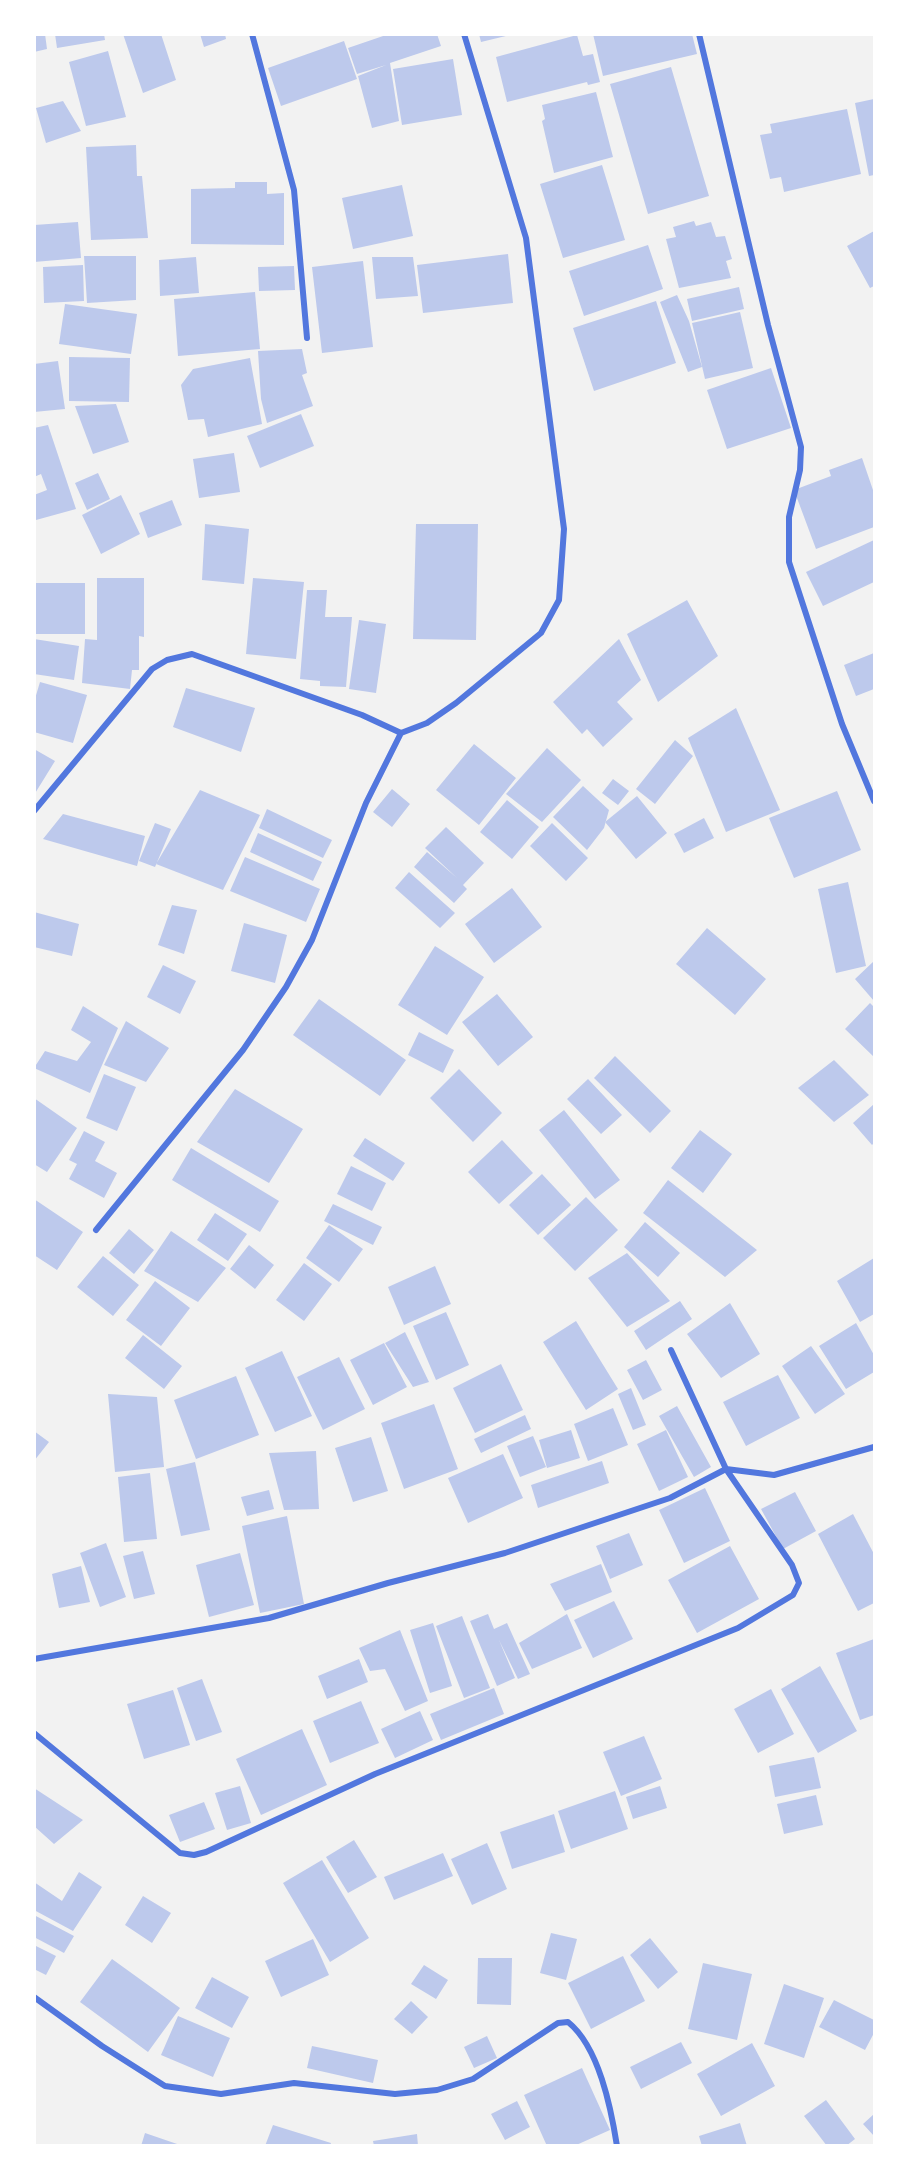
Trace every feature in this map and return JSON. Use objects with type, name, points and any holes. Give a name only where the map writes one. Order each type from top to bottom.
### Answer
[{"type":"street","points":[[252,34],[294,190],[307,338]]},
{"type":"street","points":[[96,1230],[243,1050],[286,987],[312,940],[366,803],[401,733],[427,723],[456,703],[541,633],[559,600],[564,530],[526,238],[464,34]]},
{"type":"street","points":[[699,34],[768,325],[801,447],[800,470],[789,517],[789,562],[842,724],[874,801]]},
{"type":"street","points":[[34,811],[152,669],[167,660],[192,654],[362,715],[401,733]]},
{"type":"street","points":[[34,1733],[180,1853],[194,1855],[206,1852],[375,1774],[738,1628],[793,1595],[799,1583],[792,1565],[726,1469],[671,1350]]},
{"type":"street","points":[[34,1659],[269,1618],[388,1583],[505,1554],[670,1498],[726,1469],[774,1475],[874,1447]]},
{"type":"street","points":[[34,1997],[102,2046],[165,2086],[221,2094],[294,2084],[396,2094],[437,2090],[473,2079],[558,2024],[568,2022],[577,2029],[599,2071],[612,2111],[617,2145]]},
{"type":"building","points":[[34,34],[45,34],[47,49],[34,52]]},
{"type":"building","points":[[55,34],[104,34],[105,40],[57,48]]},
{"type":"building","points":[[123,34],[161,34],[176,80],[143,93]]},
{"type":"building","points":[[200,34],[225,34],[226,39],[204,47]]},
{"type":"building","points":[[389,34],[437,34],[441,46],[390,63],[399,121],[372,128],[358,76],[386,65],[357,74],[348,48]]},
{"type":"building","points":[[479,34],[510,34],[510,35],[481,42]]},
{"type":"building","points":[[593,34],[692,34],[697,54],[603,76]]},
{"type":"building","points":[[577,35],[583,56],[593,54],[600,82],[588,85],[587,82],[507,102],[496,57]]},
{"type":"building","points":[[344,41],[357,79],[281,106],[268,68]]},
{"type":"building","points":[[108,51],[126,117],[86,126],[69,62]]},
{"type":"building","points":[[453,59],[462,115],[402,125],[393,69]]},
{"type":"building","points":[[671,67],[709,196],[648,214],[610,84]]},
{"type":"building","points":[[596,92],[613,157],[554,173],[542,121],[545,119],[542,105]]},
{"type":"building","points":[[874,99],[874,175],[869,176],[855,103]]},
{"type":"building","points":[[63,101],[81,131],[46,143],[36,108]]},
{"type":"building","points":[[847,109],[861,174],[784,192],[781,177],[770,179],[760,135],[772,133],[770,124]]},
{"type":"building","points":[[136,145],[137,176],[142,176],[148,238],[91,240],[86,147]]},
{"type":"building","points":[[602,165],[625,240],[563,258],[540,184]]},
{"type":"building","points":[[235,182],[267,182],[267,194],[284,193],[284,245],[191,244],[191,189],[235,188]]},
{"type":"building","points":[[402,185],[413,236],[353,249],[342,198]]},
{"type":"building","points":[[694,221],[696,226],[711,222],[716,237],[725,236],[732,259],[726,261],[731,278],[679,288],[666,239],[676,237],[673,227]]},
{"type":"building","points":[[78,222],[81,258],[34,262],[34,225]]},
{"type":"building","points":[[874,231],[874,286],[870,288],[847,246]]},
{"type":"building","points":[[648,245],[663,289],[584,316],[569,271]]},
{"type":"building","points":[[508,254],[513,303],[423,313],[417,265]]},
{"type":"building","points":[[84,256],[136,256],[136,300],[87,303]]},
{"type":"building","points":[[196,257],[199,293],[160,296],[159,260]]},
{"type":"building","points":[[372,257],[413,257],[418,296],[376,299]]},
{"type":"building","points":[[363,261],[373,347],[322,353],[312,267]]},
{"type":"building","points":[[83,265],[84,301],[44,303],[43,267]]},
{"type":"building","points":[[294,266],[295,290],[259,291],[258,267]]},
{"type":"building","points":[[739,287],[744,309],[692,321],[687,299]]},
{"type":"building","points":[[255,292],[260,349],[178,356],[174,299]]},
{"type":"building","points":[[677,295],[689,321],[702,367],[688,372],[660,302]]},
{"type":"building","points":[[656,301],[676,363],[594,391],[573,328]]},
{"type":"building","points":[[65,304],[137,314],[131,354],[59,344]]},
{"type":"building","points":[[740,312],[753,368],[705,379],[692,323]]},
{"type":"building","points":[[302,349],[307,373],[302,375],[313,406],[267,423],[261,399],[258,351]]},
{"type":"building","points":[[69,357],[130,358],[129,402],[69,401]]},
{"type":"building","points":[[250,358],[262,424],[208,437],[204,419],[188,420],[181,385],[193,369]]},
{"type":"building","points":[[58,361],[65,409],[34,412],[34,364]]},
{"type":"building","points":[[771,368],[791,428],[727,449],[707,390]]},
{"type":"building","points":[[116,404],[129,442],[93,454],[75,406]]},
{"type":"building","points":[[301,414],[314,446],[260,468],[247,436]]},
{"type":"building","points":[[48,425],[76,509],[36,520],[34,495],[47,490],[41,474],[34,477],[34,428]]},
{"type":"building","points":[[234,453],[240,492],[199,498],[193,459]]},
{"type":"building","points":[[862,458],[874,493],[874,527],[816,549],[794,490],[831,476],[829,470]]},
{"type":"building","points":[[98,473],[110,499],[87,510],[75,483]]},
{"type":"building","points":[[121,495],[140,534],[101,554],[82,515]]},
{"type":"building","points":[[172,500],[182,525],[148,538],[139,513]]},
{"type":"building","points":[[205,524],[249,529],[244,584],[202,580]]},
{"type":"building","points":[[416,524],[478,524],[476,640],[413,639]]},
{"type":"building","points":[[874,540],[874,582],[823,606],[806,572]]},
{"type":"building","points":[[97,578],[144,578],[144,637],[139,636],[139,670],[132,670],[130,689],[82,683],[85,639],[97,640]]},
{"type":"building","points":[[253,578],[304,582],[296,659],[246,654]]},
{"type":"building","points":[[34,583],[85,583],[85,634],[34,634]]},
{"type":"building","points":[[307,590],[327,590],[325,617],[352,617],[346,687],[320,686],[320,681],[300,679]]},
{"type":"building","points":[[687,600],[718,656],[658,702],[627,634]]},
{"type":"building","points":[[359,620],[386,624],[376,693],[349,689]]},
{"type":"building","points":[[34,639],[79,646],[74,680],[34,674]]},
{"type":"building","points":[[619,639],[641,680],[617,702],[633,719],[603,747],[587,729],[582,734],[553,702]]},
{"type":"building","points":[[874,653],[874,689],[856,696],[844,665]]},
{"type":"building","points":[[40,682],[87,695],[73,743],[34,732],[34,702]]},
{"type":"building","points":[[186,688],[255,708],[241,752],[173,727]]},
{"type":"building","points":[[736,708],[780,810],[726,832],[688,738]]},
{"type":"building","points":[[675,740],[693,756],[655,804],[636,789]]},
{"type":"building","points":[[474,744],[516,778],[479,825],[436,790]]},
{"type":"building","points":[[547,748],[581,780],[542,822],[506,794]]},
{"type":"building","points":[[34,749],[55,761],[34,795]]},
{"type":"building","points":[[613,779],[629,791],[618,805],[602,793]]},
{"type":"building","points":[[583,786],[609,810],[604,828],[587,850],[553,817]]},
{"type":"building","points":[[392,789],[410,804],[392,827],[373,812]]},
{"type":"building","points":[[200,790],[260,815],[223,890],[156,864]]},
{"type":"building","points":[[837,791],[861,850],[794,878],[769,818]]},
{"type":"building","points":[[637,796],[667,833],[636,859],[605,822]]},
{"type":"building","points":[[507,800],[539,827],[512,859],[480,832]]},
{"type":"building","points":[[267,809],[332,840],[323,858],[259,828]]},
{"type":"building","points":[[63,814],[145,836],[137,866],[43,839]]},
{"type":"building","points":[[704,818],[714,838],[684,853],[674,834]]},
{"type":"building","points":[[155,823],[171,829],[155,867],[139,861]]},
{"type":"building","points":[[552,823],[588,858],[566,881],[530,846]]},
{"type":"building","points":[[446,827],[484,863],[463,885],[467,889],[454,903],[414,867],[427,852],[457,878],[425,848]]},
{"type":"building","points":[[258,833],[322,862],[313,881],[250,852]]},
{"type":"building","points":[[245,857],[320,889],[306,922],[230,891]]},
{"type":"building","points":[[409,872],[455,913],[440,928],[395,888]]},
{"type":"building","points":[[848,882],[866,966],[836,973],[818,889]]},
{"type":"building","points":[[512,888],[542,927],[494,963],[465,924]]},
{"type":"building","points":[[172,905],[197,910],[184,954],[158,945]]},
{"type":"building","points":[[34,912],[79,924],[72,956],[34,947]]},
{"type":"building","points":[[244,923],[287,935],[275,983],[231,971]]},
{"type":"building","points":[[707,928],[766,979],[735,1015],[676,964]]},
{"type":"building","points":[[435,946],[484,977],[447,1035],[398,1005]]},
{"type":"building","points":[[874,961],[874,1001],[855,979]]},
{"type":"building","points":[[163,965],[196,981],[180,1014],[147,997]]},
{"type":"building","points":[[497,994],[533,1037],[498,1066],[462,1022]]},
{"type":"building","points":[[319,999],[406,1060],[380,1096],[293,1035]]},
{"type":"building","points":[[870,1003],[874,1007],[874,1057],[845,1029]]},
{"type":"building","points":[[83,1006],[118,1028],[90,1093],[34,1068],[45,1051],[77,1061],[91,1042],[71,1030]]},
{"type":"building","points":[[126,1021],[169,1048],[146,1082],[104,1065]]},
{"type":"building","points":[[419,1032],[454,1050],[443,1073],[408,1055]]},
{"type":"building","points":[[615,1056],[671,1111],[650,1133],[594,1078]]},
{"type":"building","points":[[834,1060],[869,1095],[834,1122],[798,1088]]},
{"type":"building","points":[[459,1069],[502,1113],[473,1142],[430,1098]]},
{"type":"building","points":[[104,1074],[136,1087],[117,1131],[86,1118]]},
{"type":"building","points":[[588,1079],[622,1115],[601,1134],[567,1099]]},
{"type":"building","points":[[235,1089],[303,1129],[269,1183],[197,1142]]},
{"type":"building","points":[[34,1098],[77,1128],[47,1172],[34,1164]]},
{"type":"building","points":[[874,1104],[874,1143],[872,1145],[853,1123]]},
{"type":"building","points":[[564,1110],[620,1180],[595,1199],[539,1130]]},
{"type":"building","points":[[700,1130],[732,1154],[703,1193],[671,1168]]},
{"type":"building","points":[[84,1131],[105,1142],[95,1161],[117,1173],[104,1198],[69,1179],[77,1164],[69,1160]]},
{"type":"building","points":[[365,1138],[405,1163],[393,1181],[353,1156]]},
{"type":"building","points":[[502,1140],[533,1173],[499,1204],[468,1172]]},
{"type":"building","points":[[191,1148],[279,1201],[260,1232],[172,1180]]},
{"type":"building","points":[[351,1166],[386,1183],[372,1211],[337,1194]]},
{"type":"building","points":[[542,1174],[571,1205],[538,1235],[509,1205]]},
{"type":"building","points":[[668,1180],[757,1250],[725,1277],[643,1213]]},
{"type":"building","points":[[586,1197],[618,1230],[575,1271],[543,1238]]},
{"type":"building","points":[[34,1199],[83,1232],[57,1270],[34,1255]]},
{"type":"building","points":[[333,1204],[382,1227],[373,1245],[324,1221]]},
{"type":"building","points":[[215,1213],[247,1234],[228,1261],[197,1240]]},
{"type":"building","points":[[645,1222],[680,1253],[658,1277],[624,1247]]},
{"type":"building","points":[[329,1225],[363,1249],[339,1282],[306,1258]]},
{"type":"building","points":[[129,1229],[154,1250],[134,1274],[109,1253]]},
{"type":"building","points":[[171,1231],[226,1268],[198,1302],[144,1271]]},
{"type":"building","points":[[249,1245],[274,1265],[255,1289],[230,1269]]},
{"type":"building","points":[[627,1253],[670,1301],[627,1327],[588,1278]]},
{"type":"building","points":[[103,1256],[139,1285],[113,1316],[77,1287]]},
{"type":"building","points":[[874,1258],[874,1314],[860,1322],[837,1281]]},
{"type":"building","points":[[304,1263],[332,1284],[304,1321],[276,1300]]},
{"type":"building","points":[[435,1266],[451,1304],[404,1325],[388,1287]]},
{"type":"building","points":[[155,1281],[190,1308],[161,1346],[126,1320]]},
{"type":"building","points":[[680,1301],[692,1319],[646,1350],[634,1331]]},
{"type":"building","points":[[730,1303],[760,1354],[721,1378],[687,1334]]},
{"type":"building","points":[[446,1312],[469,1365],[436,1380],[413,1326]]},
{"type":"building","points":[[576,1321],[618,1389],[586,1410],[543,1342]]},
{"type":"building","points":[[856,1323],[874,1355],[874,1372],[846,1389],[819,1346]]},
{"type":"building","points":[[405,1332],[429,1382],[413,1387],[385,1343]]},
{"type":"building","points":[[143,1335],[182,1366],[164,1389],[125,1358]]},
{"type":"building","points":[[384,1343],[407,1387],[373,1405],[350,1360]]},
{"type":"building","points":[[811,1346],[845,1394],[815,1414],[782,1366]]},
{"type":"building","points":[[282,1351],[312,1416],[275,1432],[245,1368]]},
{"type":"building","points":[[339,1357],[365,1409],[323,1430],[297,1377]]},
{"type":"building","points":[[646,1360],[662,1390],[643,1400],[627,1370]]},
{"type":"building","points":[[501,1364],[523,1410],[475,1433],[453,1388]]},
{"type":"building","points":[[778,1375],[800,1418],[746,1446],[723,1402]]},
{"type":"building","points":[[236,1376],[259,1435],[196,1459],[174,1400]]},
{"type":"building","points":[[631,1388],[646,1425],[633,1430],[618,1394]]},
{"type":"building","points":[[108,1394],[157,1397],[164,1467],[115,1472]]},
{"type":"building","points":[[434,1404],[458,1469],[404,1489],[381,1423]]},
{"type":"building","points":[[677,1406],[711,1467],[694,1477],[659,1416]]},
{"type":"building","points":[[613,1408],[628,1445],[588,1461],[574,1424]]},
{"type":"building","points":[[525,1415],[531,1429],[481,1453],[474,1439]]},
{"type":"building","points":[[571,1430],[580,1458],[547,1468],[539,1440]]},
{"type":"building","points":[[666,1430],[688,1477],[659,1491],[637,1444]]},
{"type":"building","points":[[34,1431],[49,1442],[34,1461]]},
{"type":"building","points":[[533,1436],[546,1467],[520,1477],[507,1446]]},
{"type":"building","points":[[371,1437],[388,1491],[353,1502],[335,1448]]},
{"type":"building","points":[[316,1451],[319,1509],[284,1510],[269,1453]]},
{"type":"building","points":[[503,1454],[523,1498],[468,1523],[448,1478]]},
{"type":"building","points":[[602,1461],[609,1483],[538,1508],[531,1485]]},
{"type":"building","points":[[195,1462],[210,1530],[181,1536],[166,1469]]},
{"type":"building","points":[[150,1473],[157,1539],[124,1542],[118,1477]]},
{"type":"building","points":[[705,1488],[730,1541],[684,1563],[659,1510]]},
{"type":"building","points":[[269,1490],[274,1509],[247,1516],[241,1497]]},
{"type":"building","points":[[795,1492],[816,1531],[783,1549],[761,1509]]},
{"type":"building","points":[[853,1514],[874,1554],[874,1603],[858,1611],[818,1534]]},
{"type":"building","points":[[287,1516],[304,1604],[260,1613],[242,1526]]},
{"type":"building","points":[[629,1533],[643,1565],[610,1579],[596,1546]]},
{"type":"building","points":[[106,1543],[126,1597],[100,1607],[80,1553]]},
{"type":"building","points":[[730,1546],[759,1599],[697,1633],[668,1580]]},
{"type":"building","points":[[143,1551],[155,1594],[134,1599],[123,1556]]},
{"type":"building","points":[[240,1553],[254,1605],[209,1617],[196,1565]]},
{"type":"building","points":[[601,1564],[612,1592],[565,1611],[550,1584]]},
{"type":"building","points":[[81,1566],[90,1602],[59,1608],[52,1574]]},
{"type":"building","points":[[614,1601],[633,1639],[593,1658],[574,1620]]},
{"type":"building","points":[[488,1614],[494,1629],[507,1623],[530,1674],[518,1679],[499,1640],[515,1678],[497,1686],[470,1621]]},
{"type":"building","points":[[567,1614],[582,1648],[532,1669],[519,1643]]},
{"type":"building","points":[[462,1616],[490,1688],[464,1698],[436,1626]]},
{"type":"building","points":[[433,1623],[452,1686],[430,1693],[410,1630]]},
{"type":"building","points":[[400,1630],[428,1701],[405,1711],[385,1669],[370,1671],[359,1648]]},
{"type":"building","points":[[874,1639],[874,1715],[860,1720],[836,1653]]},
{"type":"building","points":[[359,1659],[368,1682],[327,1699],[318,1676]]},
{"type":"building","points":[[820,1666],[857,1731],[818,1753],[781,1689]]},
{"type":"building","points":[[202,1679],[222,1732],[196,1741],[177,1688]]},
{"type":"building","points":[[494,1688],[504,1714],[441,1740],[430,1714]]},
{"type":"building","points":[[771,1689],[794,1734],[758,1753],[734,1709]]},
{"type":"building","points":[[173,1690],[190,1745],[144,1759],[127,1704]]},
{"type":"building","points":[[361,1701],[379,1743],[330,1763],[313,1721]]},
{"type":"building","points":[[420,1711],[433,1740],[395,1758],[381,1729]]},
{"type":"building","points":[[302,1729],[327,1785],[261,1815],[236,1759]]},
{"type":"building","points":[[644,1736],[662,1779],[621,1796],[603,1752]]},
{"type":"building","points":[[814,1757],[821,1788],[775,1797],[769,1766]]},
{"type":"building","points":[[240,1786],[251,1823],[227,1830],[215,1793]]},
{"type":"building","points":[[660,1786],[667,1808],[633,1819],[626,1797]]},
{"type":"building","points":[[34,1788],[83,1820],[54,1844],[34,1826]]},
{"type":"building","points":[[615,1791],[628,1829],[571,1849],[558,1811]]},
{"type":"building","points":[[816,1795],[823,1825],[784,1834],[777,1804]]},
{"type":"building","points":[[204,1802],[215,1829],[180,1842],[169,1815]]},
{"type":"building","points":[[554,1814],[565,1852],[512,1869],[500,1832]]},
{"type":"building","points":[[354,1840],[377,1877],[348,1893],[326,1857]]},
{"type":"building","points":[[487,1843],[507,1889],[472,1905],[451,1859]]},
{"type":"building","points":[[443,1853],[453,1876],[394,1900],[384,1877]]},
{"type":"building","points":[[322,1860],[369,1938],[330,1962],[283,1883]]},
{"type":"building","points":[[79,1872],[102,1887],[73,1931],[34,1910],[34,1882],[62,1901]]},
{"type":"building","points":[[143,1896],[171,1913],[152,1943],[125,1925]]},
{"type":"building","points":[[34,1915],[74,1936],[64,1953],[34,1937]]},
{"type":"building","points":[[551,1933],[577,1939],[566,1980],[540,1973]]},
{"type":"building","points":[[650,1938],[678,1972],[658,1989],[630,1955]]},
{"type":"building","points":[[313,1939],[329,1975],[281,1997],[265,1961]]},
{"type":"building","points":[[34,1945],[56,1956],[46,1975],[34,1969]]},
{"type":"building","points":[[623,1956],[645,2001],[591,2029],[568,1983]]},
{"type":"building","points":[[478,1958],[512,1958],[511,2005],[477,2004]]},
{"type":"building","points":[[112,1959],[180,2008],[148,2052],[80,2002]]},
{"type":"building","points":[[703,1963],[752,1974],[737,2040],[688,2029]]},
{"type":"building","points":[[424,1965],[448,1980],[436,1999],[411,1984]]},
{"type":"building","points":[[212,1977],[249,1997],[232,2028],[195,2008]]},
{"type":"building","points":[[784,1984],[824,1998],[804,2058],[764,2044]]},
{"type":"building","points":[[834,2000],[874,2020],[874,2033],[865,2050],[819,2027]]},
{"type":"building","points":[[411,2001],[428,2017],[412,2034],[394,2019]]},
{"type":"building","points":[[178,2016],[230,2038],[213,2077],[161,2055]]},
{"type":"building","points":[[487,2036],[497,2058],[474,2068],[464,2047]]},
{"type":"building","points":[[681,2042],[692,2063],[641,2089],[630,2067]]},
{"type":"building","points":[[752,2043],[775,2086],[721,2116],[697,2074]]},
{"type":"building","points":[[312,2046],[378,2060],[373,2083],[307,2068]]},
{"type":"building","points":[[582,2068],[610,2130],[574,2146],[547,2146],[524,2095]]},
{"type":"building","points":[[826,2100],[855,2139],[846,2146],[827,2146],[804,2116]]},
{"type":"building","points":[[517,2101],[530,2127],[505,2140],[491,2114]]},
{"type":"building","points":[[874,2114],[874,2136],[863,2124]]},
{"type":"building","points":[[740,2123],[747,2146],[702,2146],[699,2136]]},
{"type":"building","points":[[273,2125],[331,2143],[330,2146],[265,2146]]},
{"type":"building","points":[[145,2133],[180,2145],[180,2146],[141,2146]]},
{"type":"building","points":[[417,2134],[418,2146],[374,2146],[373,2141]]}]
